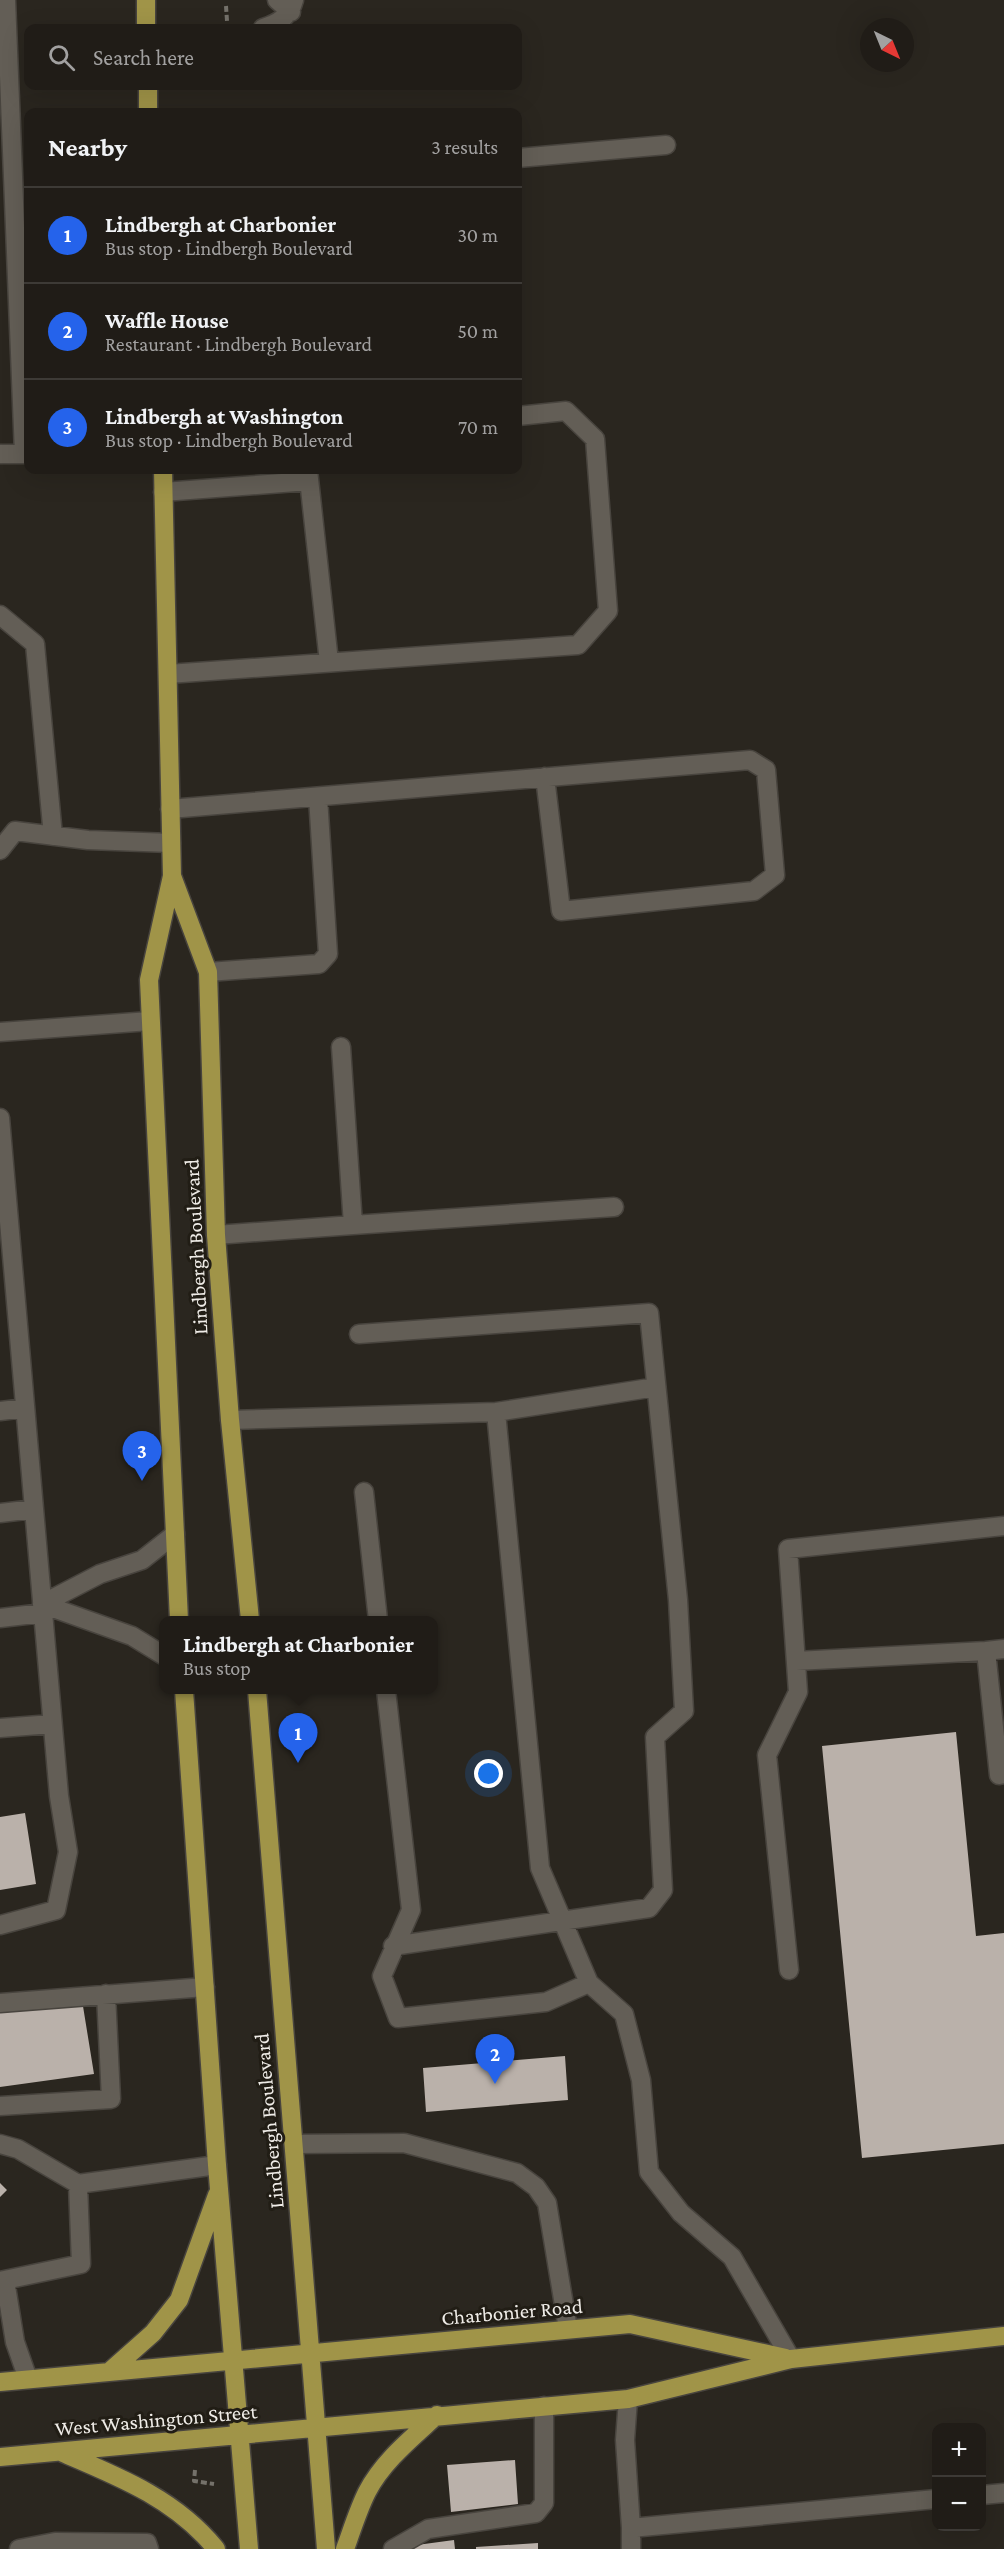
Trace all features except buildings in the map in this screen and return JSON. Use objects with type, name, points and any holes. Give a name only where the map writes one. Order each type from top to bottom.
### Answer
[{"type":"main road","points":[[146,0],[146,24]]},
{"type":"main road","points":[[147,90],[148,108]]},
{"type":"main road","name":"Lindbergh Boulevard","points":[[163,474],[172,876],[149,980],[179,1616]]},
{"type":"main road","name":"Lindbergh Boulevard","points":[[172,876],[208,972],[216,1235],[230,1420],[250,1616]]},
{"type":"main road","points":[[184,1694],[217,2165],[249,2549]]},
{"type":"main road","name":"Lindbergh Boulevard","points":[[257,1694],[326,2549]]},
{"type":"main road","points":[[109,2372],[153,2333],[179,2300],[219,2188]]},
{"type":"main road","name":"Charbonier Road","points":[[233,2361],[630,2324],[791,2359]]},
{"type":"main road","name":"Charbonier Road","points":[[317,2427],[628,2399],[791,2359],[1004,2336]]},
{"type":"main road","points":[[0,2382],[233,2361]]},
{"type":"main road","points":[[345,2549],[368,2491],[376,2479],[393,2455],[437,2415]]},
{"type":"main road","name":"West Washington Street","points":[[0,2457],[317,2427]]},
{"type":"main road","points":[[59,2451],[131,2482],[171,2506],[216,2549]]},
{"type":"street","points":[[6,0],[23,289],[24,344]]},
{"type":"street","points":[[277,0],[292,6]]},
{"type":"street","points":[[268,24],[292,6]]},
{"type":"street","points":[[522,158],[666,145]]},
{"type":"street","points":[[168,674],[578,645],[608,611],[595,440],[566,411],[522,416]]},
{"type":"street","points":[[0,454],[24,454]]},
{"type":"street","points":[[164,492],[309,475],[329,662]]},
{"type":"street","points":[[0,615],[35,644],[53,836]]},
{"type":"street","points":[[170,809],[318,797],[545,777],[750,760],[766,770],[775,875],[754,891],[561,911],[545,777]]},
{"type":"street","points":[[208,972],[319,964],[328,954],[318,797]]},
{"type":"street","points":[[0,850],[15,831],[88,840],[171,843]]},
{"type":"street","points":[[0,1032],[150,1021]]},
{"type":"street","points":[[341,1047],[353,1225]]},
{"type":"street","points":[[0,1118],[8,1302],[25,1408],[52,1724],[59,1796],[68,1851],[56,1910],[0,1925]]},
{"type":"street","points":[[216,1235],[614,1207]]},
{"type":"street","points":[[359,1334],[649,1313],[678,1600],[684,1712],[655,1737],[663,1890],[649,1908],[564,1923],[393,1946]]},
{"type":"street","points":[[230,1420],[496,1412],[656,1387]]},
{"type":"street","points":[[0,1410],[25,1408]]},
{"type":"street","points":[[496,1412],[540,1868],[589,1983],[624,2014],[641,2080],[649,2172],[681,2213],[732,2257],[791,2359]]},
{"type":"street","points":[[364,1492],[378,1616]]},
{"type":"street","points":[[0,1513],[34,1509]]},
{"type":"street","points":[[789,1970],[767,1755],[798,1692],[788,1549],[1004,1526]]},
{"type":"street","points":[[0,1618],[42,1609],[100,1574],[142,1560],[175,1534]]},
{"type":"street","points":[[42,1609],[132,1636],[159,1653]]},
{"type":"street","points":[[796,1661],[995,1650],[999,1775],[1004,1774]]},
{"type":"street","points":[[387,1694],[411,1910],[393,1946],[382,1976],[398,2018],[546,2002],[589,1983]]},
{"type":"street","points":[[0,1728],[52,1724]]},
{"type":"street","points":[[0,2003],[205,1987]]},
{"type":"street","points":[[0,2106],[111,2099],[106,1994]]},
{"type":"street","points":[[294,2144],[404,2143],[517,2173],[536,2187],[547,2203],[568,2329]]},
{"type":"street","points":[[0,2144],[18,2149],[78,2184],[217,2165]]},
{"type":"street","points":[[28,2379],[15,2342],[2,2280],[81,2264],[78,2184]]},
{"type":"street","points":[[628,2399],[625,2440],[631,2549]]},
{"type":"street","points":[[393,2549],[429,2529],[536,2513],[544,2503],[544,2406]]},
{"type":"street","points":[[986,2495],[1004,2493]]},
{"type":"street","points":[[631,2528],[932,2499]]},
{"type":"street","points":[[19,2549],[55,2542],[147,2543],[149,2549]]},
{"type":"path","points":[[226,6],[227,21]]},
{"type":"path","points":[[195,2470],[194,2481],[215,2484]]},
{"type":"place","name":"Lindbergh at Washington","points":[[142,1481]]},
{"type":"place","name":"Lindbergh at Charbonier","points":[[298,1763]]},
{"type":"place","name":"Waffle House","points":[[495,2084]]}]
